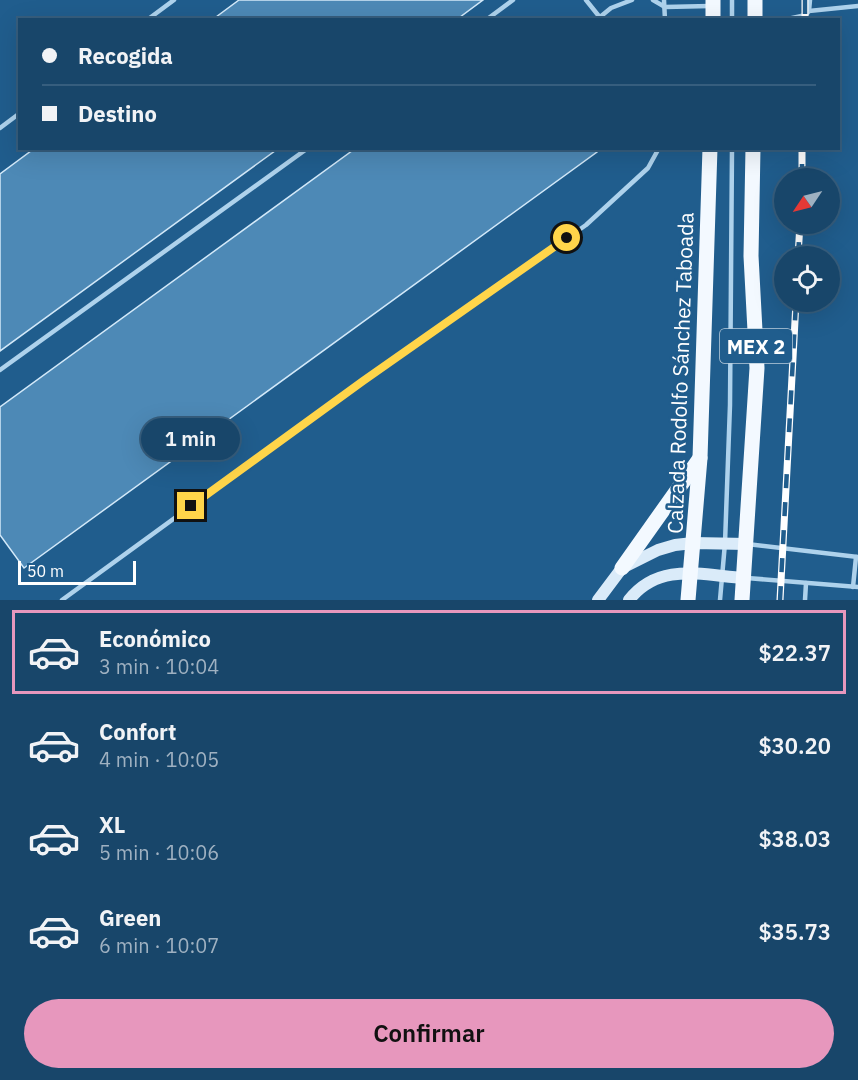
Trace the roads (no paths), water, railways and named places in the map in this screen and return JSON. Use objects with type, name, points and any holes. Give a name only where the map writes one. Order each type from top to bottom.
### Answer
[{"type":"main road","points":[[755,0],[755,18]]},
{"type":"main road","name":"Calzada Rodolfo Sánchez Taboada","points":[[688,600],[700,458],[710,150]]},
{"type":"main road","name":"MEX 2","points":[[742,600],[757,368],[751,256],[753,150]]},
{"type":"main road","points":[[598,600],[700,458]]},
{"type":"main road","points":[[622,568],[658,550],[675,545],[747,544]]},
{"type":"main road","points":[[629,600],[652,579],[675,574],[744,578]]},
{"type":"lane","points":[[150,18],[174,0]]},
{"type":"lane","points":[[489,18],[513,0]]},
{"type":"lane","points":[[586,0],[601,18],[611,8],[632,0]]},
{"type":"lane","points":[[653,0],[664,7],[713,8]]},
{"type":"lane","points":[[664,0],[665,18]]},
{"type":"lane","points":[[732,0],[732,18]]},
{"type":"lane","points":[[792,18],[806,15],[809,11],[810,0]]},
{"type":"lane","points":[[809,11],[858,6]]},
{"type":"lane","points":[[0,128],[18,114]]},
{"type":"lane","points":[[0,370],[305,150]]},
{"type":"lane","points":[[62,600],[363,381],[586,225],[648,168],[658,150]]},
{"type":"lane","points":[[720,600],[725,543],[730,405],[732,150]]},
{"type":"lane","points":[[744,578],[856,587],[857,557],[747,544]]},
{"type":"lane","points":[[805,600],[806,583]]},
{"type":"railway","points":[[805,0],[805,18]]},
{"type":"railway","points":[[802,150],[802,168]]},
{"type":"railway","points":[[799,234],[799,246]]},
{"type":"railway","points":[[780,600],[795,312]]}]
